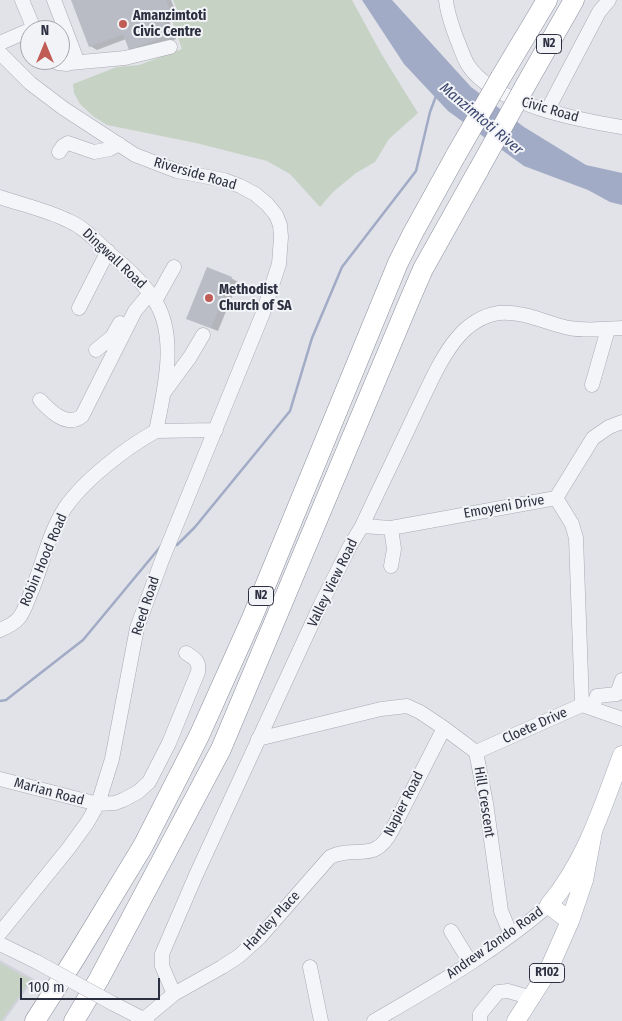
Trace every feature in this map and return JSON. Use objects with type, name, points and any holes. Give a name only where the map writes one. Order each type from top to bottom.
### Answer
[{"type":"highway","name":"N2","points":[[35,1021],[143,846],[200,736],[252,618],[398,264],[417,224],[456,155],[548,0]]},
{"type":"highway","name":"N2","points":[[74,1021],[103,971],[220,749],[420,277],[574,0]]},
{"type":"main road","name":"Andrew Zondo Road","points":[[548,905],[571,876],[593,832],[622,754]]},
{"type":"main road","points":[[548,905],[570,921],[584,880],[593,832]]},
{"type":"main road","name":"R102","points":[[516,1021],[548,971],[570,921]]},
{"type":"street","points":[[22,0],[29,20]]},
{"type":"street","points":[[54,0],[61,20]]},
{"type":"street","name":"Civic Road","points":[[446,0],[449,16],[468,66],[484,82],[514,100],[547,110],[622,127]]},
{"type":"street","points":[[547,110],[599,12],[608,0]]},
{"type":"street","points":[[0,43],[20,35]]},
{"type":"street","points":[[70,43],[74,54],[74,60],[70,63]]},
{"type":"street","points":[[70,63],[125,58],[170,47]]},
{"type":"street","name":"Riverside Road","points":[[0,53],[30,83],[63,108],[135,155],[177,171],[224,180],[255,194],[276,215],[280,225],[281,248],[279,264]]},
{"type":"street","points":[[60,152],[63,146],[68,143],[94,152],[110,149],[119,144]]},
{"type":"street","name":"Dingwall Road","points":[[0,197],[68,220],[108,251],[149,293],[163,320],[166,336],[167,361],[164,391],[156,431]]},
{"type":"street","points":[[79,308],[108,251]]},
{"type":"street","name":"Reed Road","points":[[0,933],[78,836],[98,804],[112,759],[137,628],[162,560],[263,312],[279,264]]},
{"type":"street","points":[[96,350],[112,337],[174,267]]},
{"type":"street","points":[[40,400],[50,411],[66,420],[74,421],[82,416],[135,312],[149,293]]},
{"type":"street","name":"Valley View Road","points":[[174,994],[162,966],[162,954],[258,739],[350,546],[362,526],[434,375],[451,346],[465,330],[485,316],[509,313],[576,329],[622,328]]},
{"type":"street","points":[[592,385],[608,329]]},
{"type":"street","points":[[164,391],[190,357],[203,335]]},
{"type":"street","points":[[556,498],[593,438],[609,427],[622,422]]},
{"type":"street","points":[[156,431],[216,430]]},
{"type":"street","name":"Robin Hood Road","points":[[0,630],[13,624],[20,618],[54,530],[71,501],[89,482],[124,452],[156,431]]},
{"type":"street","name":"Emoyeni Drive","points":[[362,526],[391,528],[556,498],[572,524],[576,538],[587,707]]},
{"type":"street","points":[[391,528],[394,549],[391,566]]},
{"type":"street","points":[[98,804],[115,803],[132,796],[144,788],[152,776],[169,742],[198,672],[197,661],[186,653]]},
{"type":"street","name":"Cloete Drive","points":[[476,752],[587,707],[597,696],[617,694],[622,680]]},
{"type":"street","name":"Hill Crescent","points":[[258,739],[401,705],[420,712],[476,752],[486,803],[501,911],[510,935]]},
{"type":"street","points":[[587,707],[622,719]]},
{"type":"street","name":"Napier Road","points":[[319,867],[335,854],[366,852],[384,844],[444,728]]},
{"type":"street","name":"Marian Road","points":[[0,779],[98,804]]},
{"type":"street","name":"Hartley Place","points":[[146,1020],[174,994],[222,967],[250,947],[260,938],[319,867]]},
{"type":"street","name":"Andrew Zondo Road","points":[[374,1021],[470,962],[510,935],[548,905]]},
{"type":"street","points":[[451,931],[470,962]]},
{"type":"street","points":[[0,944],[146,1020]]},
{"type":"street","points":[[310,967],[321,1021]]},
{"type":"street","points":[[480,1021],[480,1014],[498,992],[508,992],[532,998]]},
{"type":"shaded area","points":[[0,960],[34,979],[4,1021],[0,1021]]},
{"type":"green space","points":[[173,0],[352,0],[382,55],[418,113],[389,139],[375,162],[356,173],[333,192],[320,207],[290,174],[267,161],[196,143],[107,125],[80,104],[74,93],[73,84],[117,67],[139,65],[182,49],[171,17],[179,15]]},
{"type":"green space","points":[[0,963],[31,980],[1,1021],[0,1021]]},
{"type":"water","name":"Manzimtoti River","points":[[362,0],[392,0],[471,87],[524,127],[586,165],[622,173],[622,205],[610,202],[588,190],[524,166],[448,111],[404,64]]},
{"type":"building","name":"Amanzimtoti Civic Centre","points":[[71,0],[166,0],[170,10],[161,14],[169,35],[129,50],[123,34],[89,47]]},
{"type":"building","name":"Methodist Church of SA","points":[[207,267],[232,277],[211,328],[186,319]]},
{"type":"waterway","name":"Manzimtoti River","points":[[177,545],[195,527],[290,411],[312,338],[342,267],[416,171],[430,112],[436,96]]},
{"type":"waterway","points":[[0,701],[6,700],[83,640],[161,546]]},
{"type":"place","name":"Amanzimtoti Civic Centre","points":[[123,24]]},
{"type":"place","name":"Methodist Church of SA","points":[[209,298]]}]
